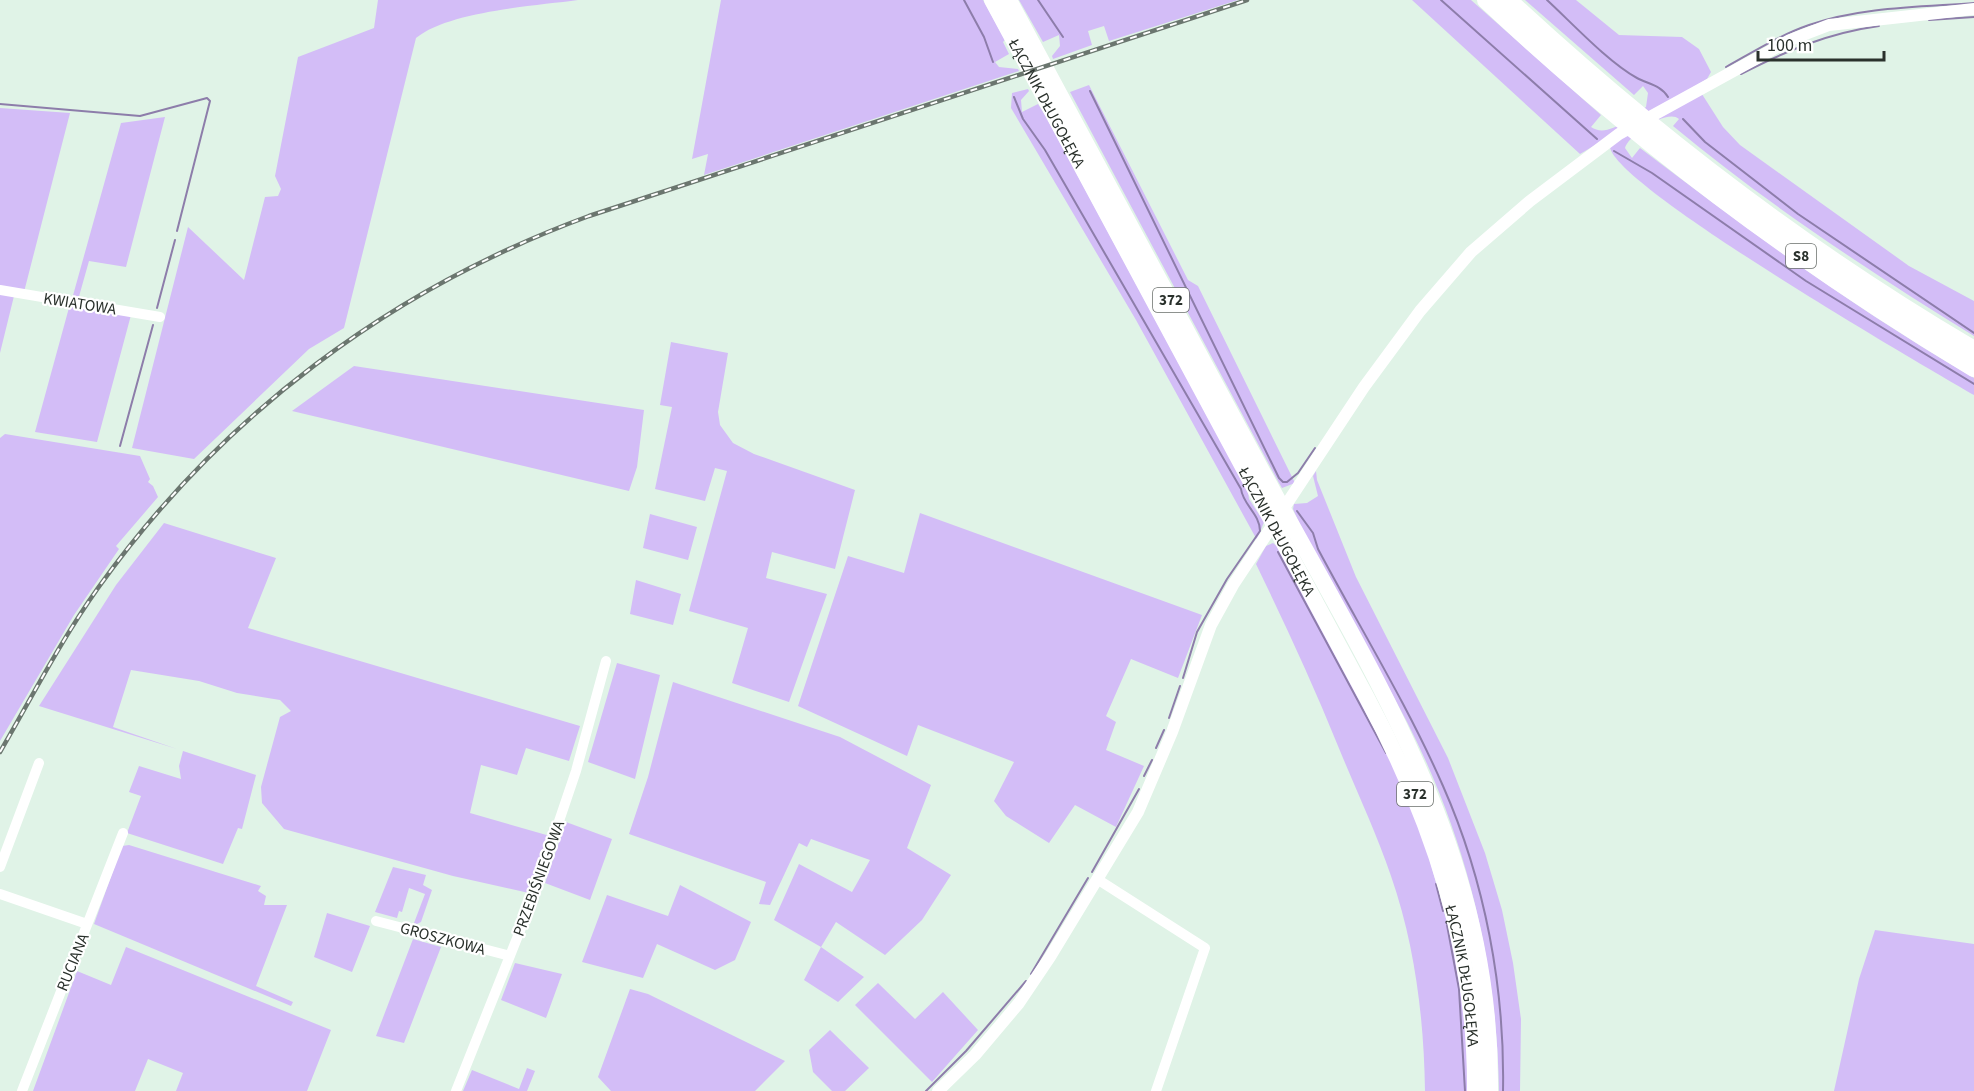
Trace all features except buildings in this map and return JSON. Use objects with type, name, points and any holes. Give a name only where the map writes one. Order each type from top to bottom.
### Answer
[{"type":"highway","name":"S8","points":[[1486,0],[1792,250],[1974,368]]},
{"type":"highway","name":"S8","points":[[1508,0],[1637,123],[1795,234],[1974,351]]},
{"type":"main road","name":"ŁĄCZNIK DŁUGOŁĘKA","points":[[992,0],[1028,52],[1283,508],[1382,690],[1420,769],[1445,828],[1469,908],[1488,1023],[1490,1091]]},
{"type":"main road","name":"ŁĄCZNIK DŁUGOŁĘKA","points":[[1009,0],[1028,52]]},
{"type":"main road","name":"ŁĄCZNIK DŁUGOŁĘKA","points":[[1052,95],[1274,525],[1388,735],[1430,831],[1449,891],[1463,955],[1473,1029],[1475,1091]]},
{"type":"street","points":[[938,1091],[975,1055],[1019,1004],[1138,813],[1172,732],[1211,625],[1233,585],[1364,387],[1446,278],[1471,252],[1530,201],[1619,134],[1755,58],[1829,25],[1974,9]]},
{"type":"street","name":"KWIATOWA","points":[[0,290],[160,317]]},
{"type":"street","name":"PRZEBIŚNIEGOWA","points":[[456,1091],[533,898],[576,771],[606,661]]},
{"type":"street","points":[[0,867],[39,763]]},
{"type":"street","name":"RUCIANA","points":[[22,1091],[123,833]]},
{"type":"street","points":[[1097,879],[1205,948],[1156,1091]]},
{"type":"street","points":[[0,894],[87,924]]},
{"type":"street","name":"GROSZKOWA","points":[[376,921],[510,956]]},
{"type":"shaded area","points":[[378,0],[578,0],[470,16],[431,29],[416,38],[344,328],[309,349],[194,459],[132,448],[188,227],[244,280],[265,197],[278,196],[281,189],[275,176],[298,57],[374,28]]},
{"type":"shaded area","points":[[721,0],[983,0],[1005,40],[1003,42],[1009,54],[995,62],[999,67],[1019,71],[704,175],[708,154],[692,159]]},
{"type":"shaded area","points":[[1019,0],[1238,0],[1109,41],[1104,26],[1088,31],[1092,45],[1053,59],[1052,56],[1060,46],[1059,35],[1043,42]]},
{"type":"shaded area","points":[[1412,0],[1471,0],[1601,115],[1591,127],[1598,130],[1619,125],[1646,107],[1648,93],[1643,86],[1634,95],[1525,0],[1576,0],[1619,35],[1682,37],[1699,49],[1711,72],[1707,79],[1580,154]]},
{"type":"shaded area","points":[[1089,85],[1188,280],[1198,286],[1295,483],[1282,488],[1279,483],[1070,92]]},
{"type":"shaded area","points":[[1028,89],[1029,91],[1021,100],[1022,112],[1038,104],[1045,115],[1248,492],[1249,499],[1264,522],[1257,540],[1136,320],[1011,108],[1012,93]]},
{"type":"shaded area","points":[[1700,91],[1723,127],[1740,145],[1909,266],[1974,301],[1974,336],[1858,262],[1745,183],[1673,126],[1679,119],[1666,117],[1640,131],[1625,148],[1632,158],[1640,148],[1845,297],[1974,378],[1974,395],[1773,274],[1658,196],[1622,165],[1610,145]]},
{"type":"shaded area","points":[[0,108],[70,113],[24,292],[0,287]]},
{"type":"shaded area","points":[[165,117],[126,267],[89,261],[78,300],[72,299],[121,123]]},
{"type":"shaded area","points":[[0,294],[14,296],[0,353]]},
{"type":"shaded area","points":[[70,304],[131,315],[97,442],[35,432]]},
{"type":"shaded area","points":[[671,342],[728,353],[718,412],[720,425],[733,443],[754,454],[855,490],[835,569],[772,552],[766,578],[827,594],[789,702],[732,683],[748,628],[689,611],[727,471],[715,468],[705,501],[655,489],[672,407],[660,405]]},
{"type":"shaded area","points":[[354,366],[644,410],[637,467],[629,491],[292,411]]},
{"type":"shaded area","points":[[5,434],[140,456],[150,479],[148,482],[153,486],[158,497],[116,546],[119,549],[74,615],[0,741],[0,438]]},
{"type":"shaded area","points":[[1316,471],[1317,480],[1356,577],[1448,758],[1485,853],[1502,910],[1513,963],[1521,1019],[1520,1091],[1499,1091],[1497,1043],[1485,948],[1462,856],[1446,810],[1407,722],[1293,509],[1294,504],[1307,503],[1318,496],[1313,476]]},
{"type":"shaded area","points":[[920,513],[1202,615],[1178,678],[1131,659],[1106,716],[1116,722],[1106,750],[1144,766],[1116,827],[1075,805],[1049,843],[1006,816],[994,801],[1014,762],[918,725],[907,756],[798,706],[848,556],[904,573]]},
{"type":"shaded area","points":[[650,514],[697,527],[688,560],[643,548]]},
{"type":"shaded area","points":[[164,523],[276,558],[248,628],[580,726],[569,761],[526,748],[517,775],[481,765],[470,813],[550,836],[529,893],[453,876],[284,829],[262,803],[261,787],[280,717],[291,711],[280,700],[237,693],[199,681],[131,670],[113,727],[177,749],[39,706],[116,585]]},
{"type":"shaded area","points":[[1273,543],[1280,549],[1369,715],[1419,821],[1456,955],[1468,1049],[1468,1091],[1425,1091],[1423,1037],[1417,982],[1399,902],[1379,843],[1298,654],[1256,564],[1266,546]]},
{"type":"shaded area","points":[[636,580],[681,594],[673,625],[630,614]]},
{"type":"shaded area","points":[[617,663],[660,675],[635,779],[588,762]]},
{"type":"shaded area","points":[[673,682],[840,737],[931,785],[907,848],[951,875],[922,920],[885,955],[836,922],[821,947],[774,920],[799,864],[852,892],[870,860],[811,839],[807,847],[799,843],[770,905],[759,904],[766,882],[629,834],[648,777]]},
{"type":"shaded area","points":[[183,751],[256,775],[242,829],[238,828],[223,864],[127,833],[141,796],[129,792],[139,766],[181,779],[179,766]]},
{"type":"shaded area","points":[[566,822],[612,839],[590,900],[545,883]]},
{"type":"shaded area","points":[[129,845],[261,886],[258,891],[266,896],[264,905],[287,905],[256,986],[293,1002],[291,1006],[94,924],[122,846]]},
{"type":"shaded area","points":[[393,867],[426,875],[423,885],[432,890],[421,922],[417,924],[414,923],[425,894],[409,888],[402,912],[399,911],[397,918],[375,912]]},
{"type":"shaded area","points":[[680,885],[751,922],[735,960],[715,970],[657,944],[643,978],[582,962],[607,895],[668,916]]},
{"type":"shaded area","points":[[327,913],[370,926],[352,972],[314,957]]},
{"type":"shaded area","points":[[1875,930],[1974,944],[1974,1091],[1834,1091],[1859,979]]},
{"type":"shaded area","points":[[413,939],[441,947],[404,1043],[376,1036]]},
{"type":"shaded area","points":[[126,947],[331,1030],[307,1091],[176,1091],[183,1073],[148,1059],[135,1091],[33,1091],[77,971],[111,985]]},
{"type":"shaded area","points":[[821,947],[864,977],[838,1002],[804,980]]},
{"type":"shaded area","points":[[515,963],[562,974],[546,1018],[501,1000]]},
{"type":"shaded area","points":[[878,983],[915,1019],[943,992],[978,1030],[932,1082],[855,1005]]},
{"type":"shaded area","points":[[630,989],[648,994],[785,1061],[755,1091],[611,1091],[598,1077]]},
{"type":"shaded area","points":[[830,1030],[869,1068],[845,1091],[832,1091],[813,1072],[809,1050]]},
{"type":"shaded area","points":[[527,1068],[535,1071],[527,1091],[463,1091],[472,1070],[519,1089]]},
{"type":"waterway","points":[[964,0],[984,37],[993,62]]},
{"type":"waterway","points":[[1038,0],[1063,37]]},
{"type":"waterway","points":[[1441,0],[1597,139]]},
{"type":"waterway","points":[[1547,0],[1614,62],[1637,78],[1658,87],[1668,97]]},
{"type":"waterway","points":[[1726,67],[1788,34],[1829,19],[1870,11],[1974,3]]},
{"type":"waterway","points":[[1929,20],[1974,17]]},
{"type":"waterway","points":[[1741,74],[1825,38],[1879,26]]},
{"type":"waterway","points":[[1090,91],[1279,478],[1287,482],[1298,473],[1315,448]]},
{"type":"waterway","points":[[1014,97],[1023,119],[1045,150],[1241,489],[1259,525],[1260,531],[1227,579],[1197,632],[1183,678]]},
{"type":"waterway","points":[[0,104],[140,116],[207,98],[210,101],[177,231]]},
{"type":"waterway","points":[[1683,119],[1705,142],[1798,214],[1974,333]]},
{"type":"waterway","points":[[1614,151],[1652,173],[1806,281],[1974,384]]},
{"type":"waterway","points":[[157,308],[175,240]]},
{"type":"waterway","points":[[120,446],[153,325]]},
{"type":"waterway","points":[[1297,511],[1313,533],[1318,549],[1414,725],[1458,822],[1481,897],[1490,936],[1500,1013],[1503,1091]]},
{"type":"waterway","points":[[1278,552],[1386,753]]},
{"type":"waterway","points":[[1169,718],[1180,686]]},
{"type":"waterway","points":[[1156,748],[1164,730]]},
{"type":"waterway","points":[[1144,776],[1152,760]]},
{"type":"waterway","points":[[1092,872],[1139,789]]},
{"type":"waterway","points":[[1031,974],[1088,878]]},
{"type":"waterway","points":[[1436,884],[1443,911]]},
{"type":"waterway","points":[[1447,925],[1459,989],[1465,1091]]},
{"type":"waterway","points":[[926,1091],[966,1051],[1026,981]]},
{"type":"railway","points":[[0,752],[84,608],[146,526],[199,468],[255,414],[315,365],[379,320],[446,281],[516,246],[589,216],[1247,0]]}]
